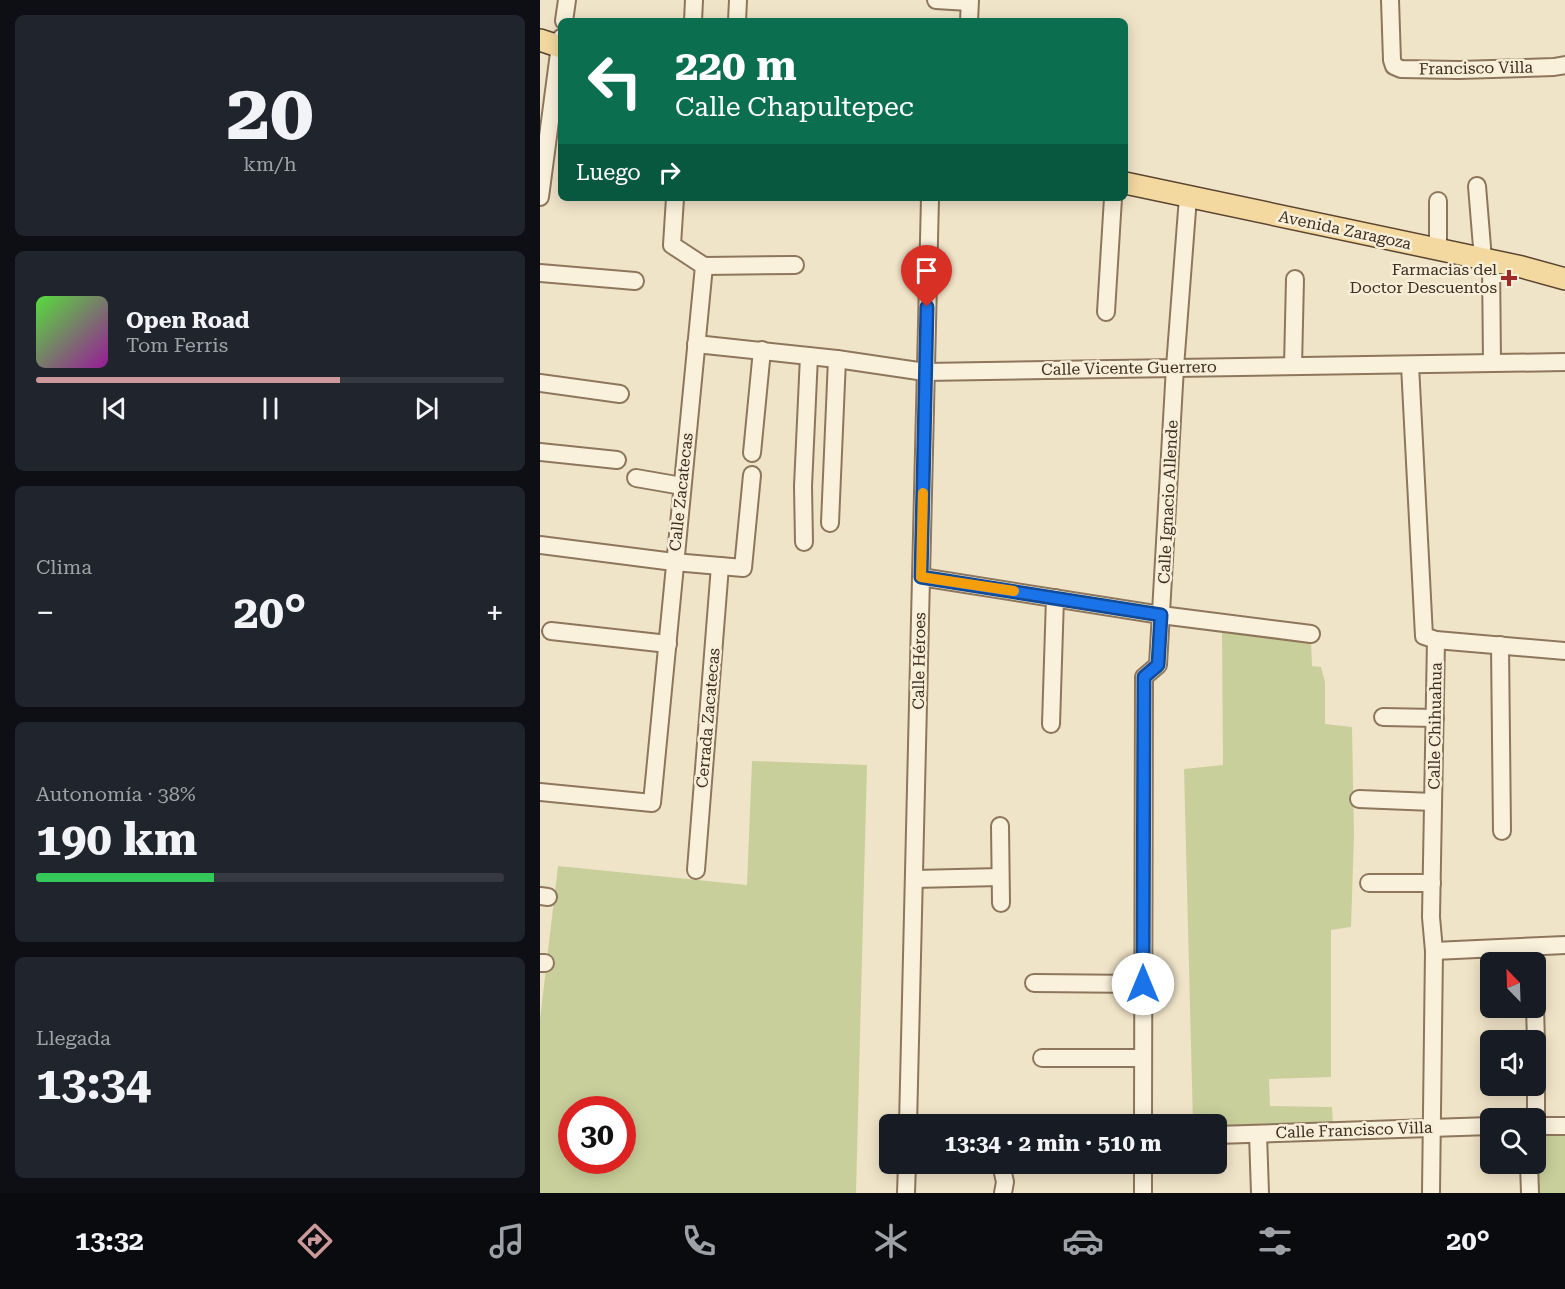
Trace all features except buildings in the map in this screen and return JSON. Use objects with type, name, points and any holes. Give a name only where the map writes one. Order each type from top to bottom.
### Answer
[{"type":"main road","name":"Avenida Zaragoza","points":[[1128,184],[1438,249],[1565,279]]},
{"type":"street","points":[[564,18],[567,0]]},
{"type":"street","points":[[693,18],[694,0]]},
{"type":"street","points":[[737,18],[738,0]]},
{"type":"street","points":[[936,0],[969,1],[969,18]]},
{"type":"street","name":"Francisco Villa","points":[[1390,0],[1392,60],[1394,66],[1401,69],[1460,70],[1565,65]]},
{"type":"street","points":[[540,195],[555,43]]},
{"type":"street","points":[[1477,186],[1487,260],[1492,363]]},
{"type":"street","name":"Calle Ignacio Allende","points":[[1143,1114],[1144,677],[1158,665],[1175,367],[1188,197]]},
{"type":"street","points":[[675,201],[672,245],[704,266],[795,265]]},
{"type":"street","name":"Calle Héroes","points":[[908,1114],[930,201]]},
{"type":"street","points":[[1106,312],[1113,201]]},
{"type":"street","points":[[1438,201],[1438,249]]},
{"type":"street","name":"Calle Zacatecas","points":[[540,792],[652,803],[704,266]]},
{"type":"street","points":[[540,273],[635,281]]},
{"type":"street","points":[[1293,366],[1295,279]]},
{"type":"street","name":"Calle Vicente Guerrero","points":[[696,344],[837,359],[925,372],[1565,362]]},
{"type":"street","points":[[752,453],[762,350]]},
{"type":"street","points":[[804,542],[803,486],[809,356]]},
{"type":"street","points":[[830,524],[837,359]]},
{"type":"street","name":"Calle Chihuahua","points":[[1410,365],[1423,631],[1424,636],[1428,639],[1436,640],[1431,917],[1434,951],[1431,1193]]},
{"type":"street","points":[[540,383],[620,394]]},
{"type":"street","points":[[540,452],[617,460]]},
{"type":"street","points":[[540,545],[674,562],[743,568],[752,475]]},
{"type":"street","points":[[636,478],[682,486]]},
{"type":"street","name":"Cerrada Zacatecas","points":[[696,870],[720,566]]},
{"type":"street","points":[[921,577],[1161,615],[1311,634]]},
{"type":"street","points":[[1051,724],[1055,598]]},
{"type":"street","points":[[551,631],[668,644]]},
{"type":"street","points":[[1436,640],[1565,651]]},
{"type":"street","points":[[1500,645],[1502,831]]},
{"type":"street","points":[[1383,717],[1435,718]]},
{"type":"street","points":[[1359,799],[1433,802]]},
{"type":"street","points":[[999,826],[1001,903]]},
{"type":"street","points":[[914,879],[1000,877]]},
{"type":"street","points":[[1369,883],[1432,883]]},
{"type":"street","points":[[1544,952],[1565,945]]},
{"type":"street","points":[[1434,951],[1480,953]]},
{"type":"street","points":[[1034,983],[1143,984]]},
{"type":"street","points":[[1042,1058],[1143,1058]]},
{"type":"street","name":"Calle Francisco Villa","points":[[1227,1135],[1480,1126]]},
{"type":"street","points":[[1546,1126],[1565,1126]]},
{"type":"street","points":[[1258,1134],[1260,1193]]},
{"type":"street","points":[[906,1193],[907,1174]]},
{"type":"street","points":[[1003,1174],[1005,1182],[1003,1193]]},
{"type":"street","points":[[1143,1174],[1143,1193]]},
{"type":"street","points":[[1529,1174],[1530,1193]]},
{"type":"green space","points":[[1222,632],[1311,641],[1312,666],[1321,667],[1325,682],[1325,724],[1352,727],[1354,836],[1351,927],[1331,930],[1331,1077],[1269,1079],[1270,1106],[1332,1107],[1333,1125],[1227,1131],[1227,1114],[1193,1114],[1184,769],[1223,765]]},
{"type":"green space","points":[[752,761],[867,765],[856,1193],[540,1193],[540,1019],[558,866],[747,885]]},
{"type":"green space","points":[[1546,1132],[1565,1132],[1565,1193],[1536,1193],[1536,1174],[1546,1174]]},
{"type":"slow traffic","points":[[923,493],[921,577],[1014,591]]},
{"type":"place","name":"Farmacias del Doctor Descuentos","points":[[1509,278]]},
{"type":"route","points":[[927,307],[921,577],[1161,615],[1158,665],[1144,677],[1143,984]]}]
